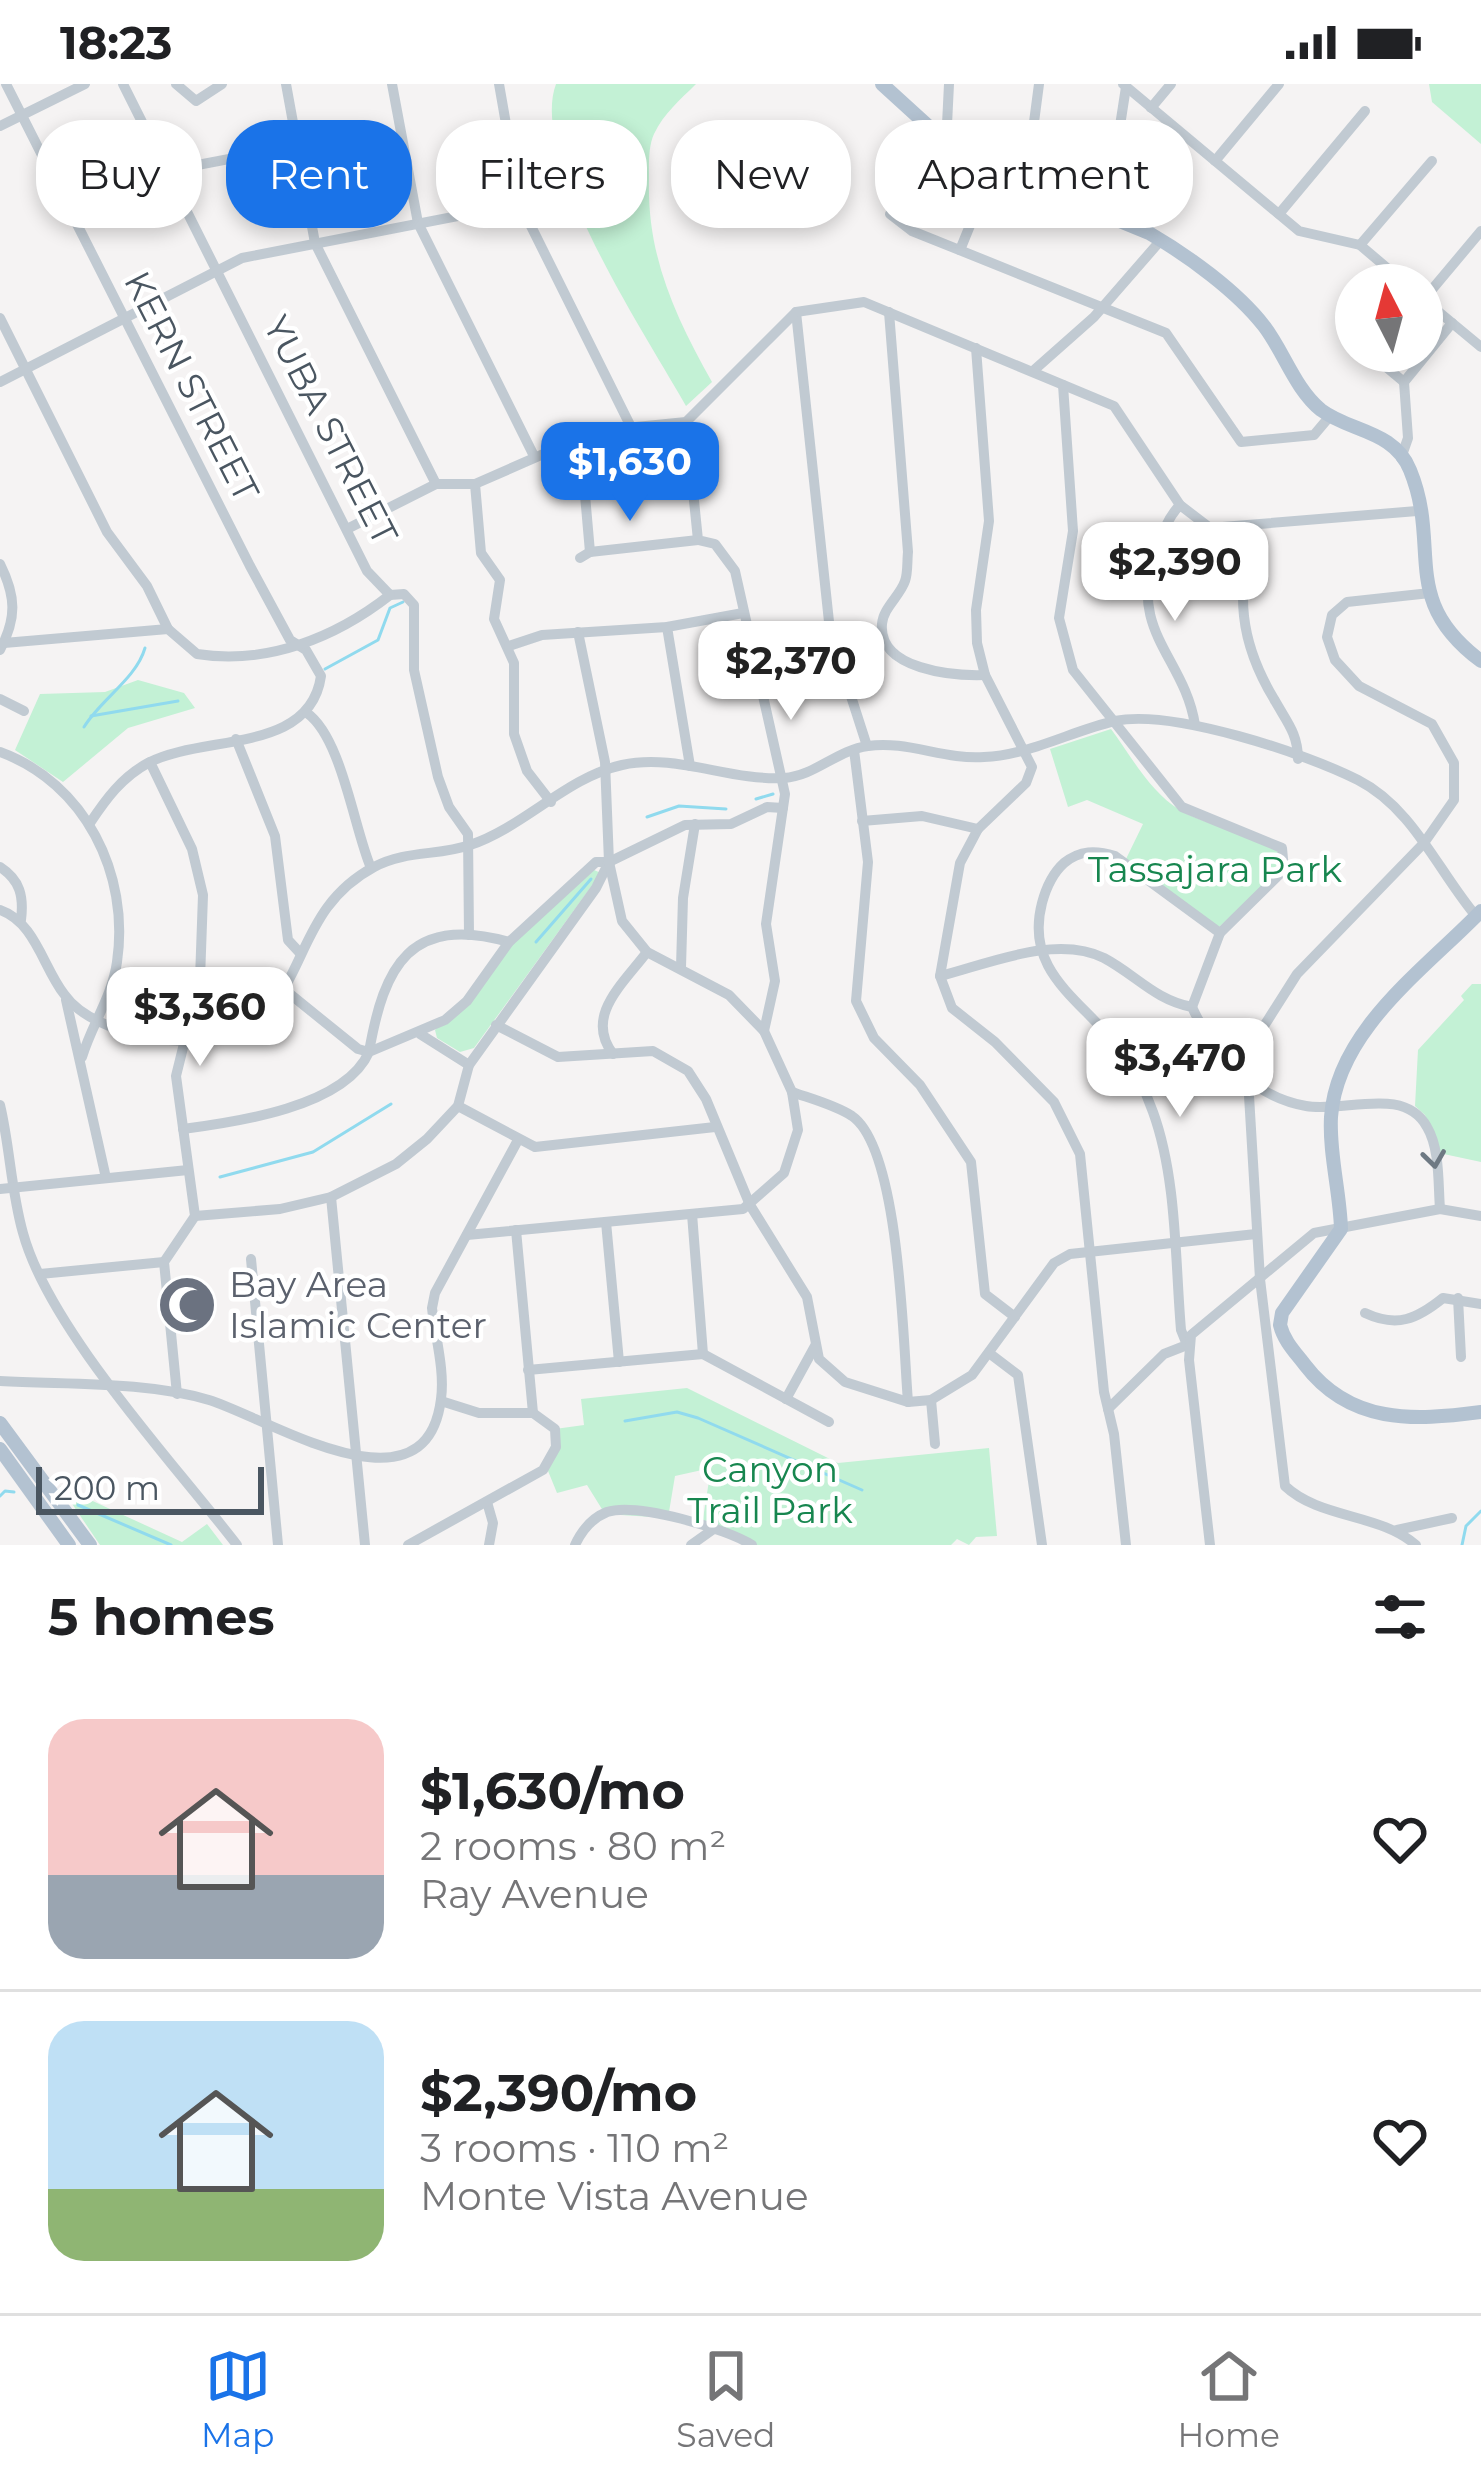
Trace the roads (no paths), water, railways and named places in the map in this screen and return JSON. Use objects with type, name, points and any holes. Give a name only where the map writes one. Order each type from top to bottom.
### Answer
[{"type":"main road","points":[[882,84],[920,120]]},
{"type":"main road","points":[[1134,228],[1161,240],[1252,314],[1317,406],[1330,416],[1375,432],[1410,468],[1430,593],[1441,625],[1481,661]]},
{"type":"main road","points":[[1479,913],[1364,1032],[1346,1058],[1333,1108],[1341,1229],[1280,1318],[1283,1336],[1312,1375],[1338,1399],[1364,1412],[1416,1418],[1481,1412]]},
{"type":"main road","points":[[0,1424],[90,1545]]},
{"type":"main road","points":[[0,1449],[69,1545]]},
{"type":"street","name":"KERN STREET","points":[[6,84],[297,647],[306,650],[321,676],[308,713]]},
{"type":"street","points":[[0,126],[85,84]]},
{"type":"street","name":"YUBA STREET","points":[[123,84],[141,120]]},
{"type":"street","points":[[176,84],[196,101],[223,84]]},
{"type":"street","points":[[286,84],[292,120]]},
{"type":"street","points":[[392,84],[418,223],[533,454]]},
{"type":"street","points":[[499,84],[505,120]]},
{"type":"street","points":[[947,120],[949,84]]},
{"type":"street","points":[[1034,120],[1039,84]]},
{"type":"street","points":[[1151,108],[1172,84]]},
{"type":"street","points":[[1215,161],[1279,84]]},
{"type":"street","points":[[1124,85],[1311,237],[1360,245],[1382,264]]},
{"type":"street","points":[[1119,120],[1124,85]]},
{"type":"street","points":[[1279,214],[1365,111]]},
{"type":"street","points":[[1360,245],[1432,161]]},
{"type":"street","points":[[0,382],[219,274],[242,258],[436,219]]},
{"type":"street","name":"YUBA STREET","points":[[195,228],[368,571],[390,595],[404,594],[414,605],[414,670],[422,711],[444,797],[469,834],[469,935]]},
{"type":"street","points":[[312,228],[315,243],[436,484]]},
{"type":"street","points":[[532,228],[631,427]]},
{"type":"street","points":[[908,228],[1166,333],[1241,442],[1314,435],[1330,416]]},
{"type":"street","points":[[960,250],[969,228]]},
{"type":"street","points":[[1443,275],[1481,231]]},
{"type":"street","points":[[1033,371],[1102,308],[1161,240]]},
{"type":"street","points":[[347,530],[436,484],[475,484],[533,454],[580,438],[686,422],[796,311],[865,302],[1114,406],[1180,506],[1210,528],[1417,511]]},
{"type":"street","points":[[796,311],[830,631],[861,748],[867,904],[856,1001],[862,1021],[920,1085],[971,1162],[985,1294],[1015,1317]]},
{"type":"street","points":[[889,311],[908,552],[905,581],[882,625],[884,636],[908,662],[960,676],[985,675]]},
{"type":"street","points":[[1443,315],[1481,347]]},
{"type":"street","points":[[0,318],[106,532],[147,586],[181,645],[215,657],[297,647],[341,628],[390,595]]},
{"type":"street","points":[[1403,382],[1452,323]]},
{"type":"street","points":[[976,348],[988,521],[976,610],[985,675],[1032,766],[1026,783],[978,829],[950,899],[940,976],[952,1009],[1038,1083],[1069,1123],[1080,1154],[1126,1545]]},
{"type":"street","points":[[1391,372],[1403,382],[1408,438],[1401,458]]},
{"type":"street","points":[[1063,385],[1073,531],[1060,636],[1073,670],[1182,807],[1282,848],[1284,870],[1220,933],[1192,1006],[1205,1035],[1248,1079],[1296,1104],[1333,1108],[1392,1103],[1417,1113],[1434,1144],[1440,1209]]},
{"type":"street","points":[[686,422],[698,540]]},
{"type":"street","points":[[580,438],[585,555],[698,540],[727,554],[781,778],[784,808],[766,924],[775,981],[764,1031]]},
{"type":"street","points":[[475,484],[482,554],[500,580],[494,619],[499,637],[509,646],[519,753],[550,802]]},
{"type":"street","points":[[1180,506],[1150,567],[1149,621],[1185,689],[1196,725]]},
{"type":"street","points":[[1253,527],[1243,566],[1243,630],[1251,659],[1296,734],[1298,759]]},
{"type":"street","points":[[0,564],[14,601],[2,646],[168,629]]},
{"type":"street","points":[[1430,593],[1347,602],[1332,615],[1327,637],[1341,670],[1359,686],[1432,724],[1454,763],[1454,800],[1424,844],[1288,986],[1264,1026],[1248,1079],[1260,1280],[1285,1486],[1307,1500],[1396,1529],[1419,1545],[1420,1534],[1432,1520]]},
{"type":"street","points":[[509,646],[578,632],[667,627],[743,613]]},
{"type":"street","points":[[667,627],[690,766]]},
{"type":"street","points":[[466,1235],[750,1205],[784,1173],[798,1130],[792,1091],[764,1031],[729,994],[647,952],[622,921],[609,862],[606,770],[578,632]]},
{"type":"street","points":[[0,699],[24,711]]},
{"type":"street","points":[[90,823],[130,774],[150,762],[203,743],[293,725],[308,713],[316,720],[339,770],[370,868]]},
{"type":"street","points":[[66,999],[144,1036],[182,1041],[238,1032],[276,1006],[326,907],[370,868],[407,854],[468,846],[606,770],[646,762],[781,778],[807,773],[861,748],[953,758],[1026,749],[1141,717],[1196,725],[1298,759],[1376,792],[1479,913]]},
{"type":"street","points":[[236,739],[275,836],[288,940],[300,953]]},
{"type":"street","points":[[0,752],[66,794],[90,823],[116,887],[117,962],[100,1019],[82,1057]]},
{"type":"street","points":[[150,762],[192,849],[203,895],[200,980],[176,1076],[195,1216],[164,1262],[177,1394]]},
{"type":"street","points":[[285,990],[358,1049],[369,1052],[420,1034],[467,1001],[509,942],[596,862],[609,862],[694,824],[731,824],[767,807],[784,808]]},
{"type":"street","points":[[862,821],[922,816],[978,829]]},
{"type":"street","points":[[681,967],[683,898],[694,824]]},
{"type":"street","points":[[1210,1545],[1162,1139],[1145,1093],[1117,1046],[1051,976],[1038,952],[1037,921],[1056,872],[1084,852],[1115,856],[1220,933]]},
{"type":"street","points":[[195,1216],[280,1208],[332,1197],[396,1164],[458,1106],[469,1065],[596,888],[609,862]]},
{"type":"street","points":[[0,867],[14,876],[21,892],[21,920],[66,999],[106,1178]]},
{"type":"street","points":[[0,910],[21,920]]},
{"type":"street","points":[[183,1129],[234,1122],[306,1100],[362,1067],[386,978],[399,958],[418,944],[469,935],[509,942]]},
{"type":"street","points":[[940,976],[1038,952],[1070,950],[1102,957],[1158,997],[1192,1006]]},
{"type":"street","points":[[613,1054],[599,1027],[602,1012],[647,952]]},
{"type":"street","points":[[496,1025],[558,1058],[667,1054],[688,1071],[750,1205],[807,1297],[815,1346],[827,1370],[844,1382],[908,1402],[931,1400],[972,1375],[1054,1263],[1090,1251],[1256,1234]]},
{"type":"street","points":[[420,1034],[469,1065]]},
{"type":"street","points":[[792,1091],[855,1118],[880,1164],[890,1199],[908,1402]]},
{"type":"street","points":[[0,1105],[23,1236],[40,1274],[74,1334],[238,1545]]},
{"type":"street","points":[[458,1106],[535,1147],[715,1127]]},
{"type":"street","points":[[0,1381],[177,1394],[210,1400],[357,1458],[381,1460],[403,1452],[424,1438],[441,1401],[432,1308],[518,1140]]},
{"type":"street","points":[[0,1189],[188,1170]]},
{"type":"street","points":[[332,1197],[365,1545]]},
{"type":"street","points":[[1108,1409],[1164,1354],[1187,1345],[1197,1328],[1260,1280],[1302,1240],[1440,1209],[1481,1216]]},
{"type":"street","points":[[692,1214],[704,1354]]},
{"type":"street","points":[[606,1222],[619,1362]]},
{"type":"street","points":[[516,1230],[532,1412]]},
{"type":"street","points":[[251,1258],[278,1545]]},
{"type":"street","points":[[40,1274],[164,1262]]},
{"type":"street","points":[[1365,1313],[1400,1322],[1420,1316],[1443,1298],[1481,1304]]},
{"type":"street","points":[[1457,1298],[1460,1357]]},
{"type":"street","points":[[786,1399],[815,1346]]},
{"type":"street","points":[[528,1370],[704,1354],[829,1422]]},
{"type":"street","points":[[989,1354],[1018,1375],[1042,1545]]},
{"type":"street","points":[[931,1400],[935,1444]]},
{"type":"street","points":[[408,1545],[551,1462],[555,1429],[532,1412],[479,1413],[441,1401]]},
{"type":"street","points":[[487,1502],[493,1523],[489,1545]]},
{"type":"street","points":[[575,1545],[591,1521],[612,1510],[715,1528],[752,1545]]},
{"type":"street","points":[[1396,1529],[1452,1518]]},
{"type":"street","points":[[691,1545],[715,1528]]},
{"type":"waterway","points":[[325,669],[378,640],[390,608],[403,602]]},
{"type":"waterway","points":[[84,727],[134,669],[145,648]]},
{"type":"waterway","points":[[91,716],[178,701]]},
{"type":"waterway","points":[[756,799],[773,794]]},
{"type":"waterway","points":[[647,817],[679,806],[726,809]]},
{"type":"waterway","points":[[536,942],[591,879]]},
{"type":"waterway","points":[[220,1177],[313,1152],[391,1104]]},
{"type":"waterway","points":[[625,1421],[677,1412],[698,1418],[862,1490]]},
{"type":"waterway","points":[[0,1496],[14,1492]]},
{"type":"waterway","points":[[78,1505],[171,1545]]},
{"type":"waterway","points":[[1462,1545],[1466,1526],[1481,1511]]},
{"type":"place","name":"Bay Area Islamic Center","points":[[187,1305]]},
{"type":"park label","name":"Tassajara Park","points":[[1215,869]]},
{"type":"park label","name":"Canyon Trail Park","points":[[770,1490]]}]
